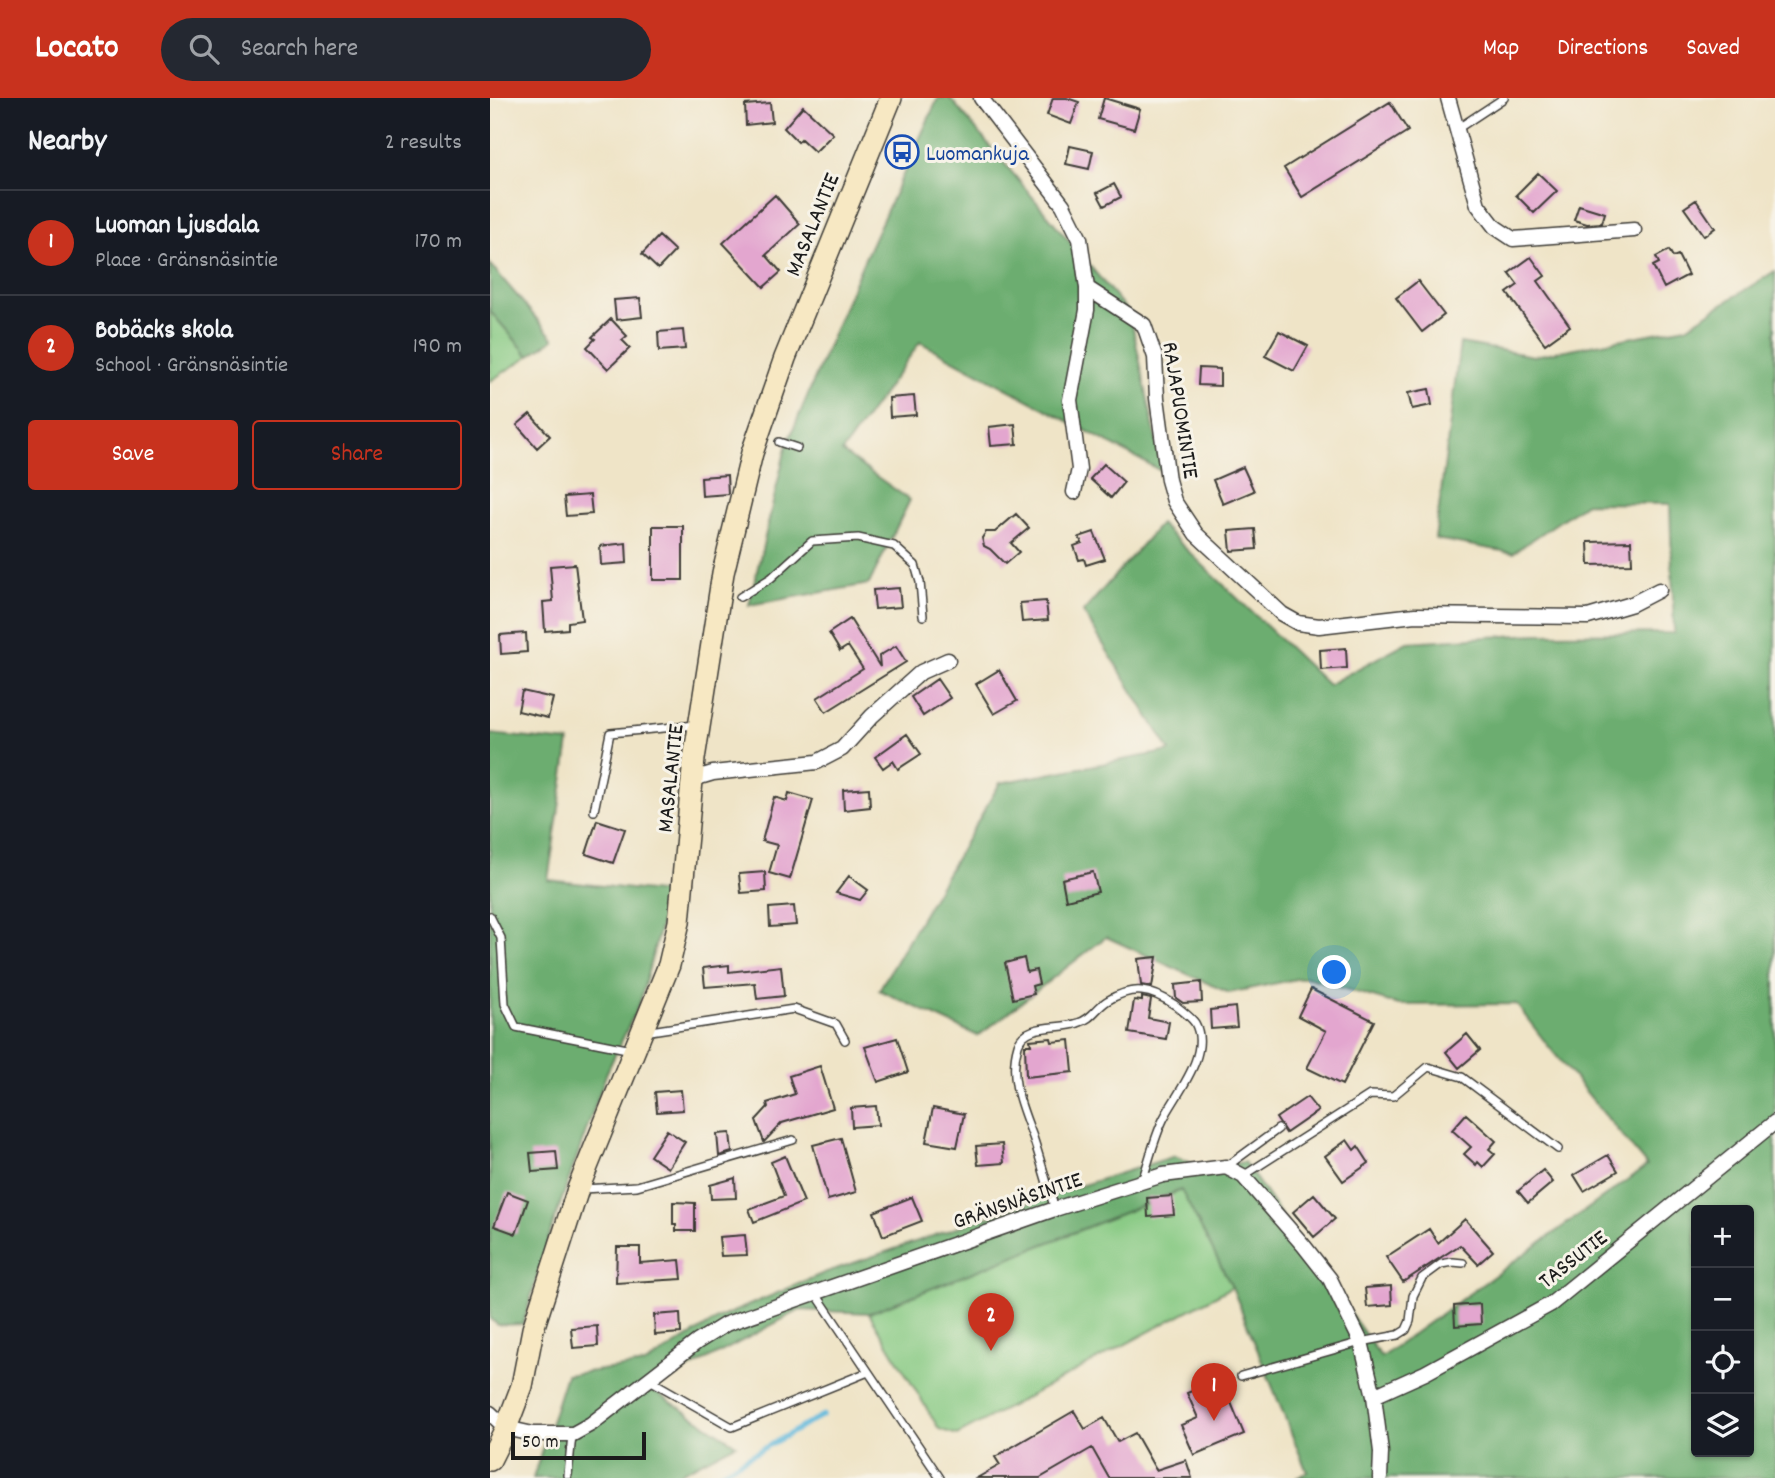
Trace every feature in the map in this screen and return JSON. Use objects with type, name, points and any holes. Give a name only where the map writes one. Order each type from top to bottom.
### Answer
[{"type":"street","name":"MASALANTIE","points":[[490,1460],[522,1386],[533,1329],[579,1189],[669,965],[679,922],[693,779],[723,573],[752,453],[785,358],[891,98]]},
{"type":"street","points":[[981,98],[1063,205],[1080,239],[1087,288],[1087,310],[1070,400],[1079,469],[1074,492]]},
{"type":"street","points":[[1448,98],[1478,205],[1495,227],[1513,239],[1634,230]]},
{"type":"street","name":"RAJAPUOMINTIE","points":[[1087,288],[1105,297],[1144,325],[1155,357],[1164,453],[1174,501],[1196,534],[1290,619],[1308,626],[1319,626],[1415,615],[1588,617],[1632,604],[1659,590]]},
{"type":"street","points":[[693,779],[713,773],[817,762],[842,749],[872,716],[921,672],[948,660]]},
{"type":"street","name":"TASSUTIE","points":[[1374,1396],[1425,1373],[1551,1304],[1775,1122]]},
{"type":"street","points":[[1226,1167],[1243,1176],[1330,1279],[1360,1342],[1374,1396],[1381,1452],[1380,1478]]},
{"type":"street","name":"GRÄNSNÄSINTIE","points":[[572,1434],[590,1424],[648,1378],[726,1324],[1142,1181],[1163,1175],[1226,1167]]},
{"type":"street","points":[[490,1413],[506,1428],[533,1434],[572,1434]]},
{"type":"lane","points":[[1457,130],[1504,98]]},
{"type":"lane","points":[[779,442],[797,448]]},
{"type":"lane","points":[[740,597],[771,578],[812,541],[858,538],[894,546],[915,565],[920,582],[923,616]]},
{"type":"lane","points":[[594,811],[610,733],[700,725]]},
{"type":"lane","points":[[490,916],[501,938],[505,1004],[516,1027],[639,1042],[794,1009],[836,1024],[845,1040]]},
{"type":"lane","points":[[1055,1209],[1018,1100],[1015,1070],[1021,1036],[1028,1032],[1082,1022],[1095,1015],[1106,1002],[1145,989],[1163,996],[1195,1024],[1199,1043],[1185,1087],[1163,1120],[1142,1181]]},
{"type":"lane","points":[[1243,1176],[1370,1096],[1393,1096],[1428,1067],[1462,1077],[1558,1149]]},
{"type":"lane","points":[[1226,1167],[1278,1129]]},
{"type":"lane","points":[[579,1189],[637,1186],[793,1140]]},
{"type":"lane","points":[[1241,1376],[1360,1342],[1398,1335],[1406,1330],[1410,1321],[1413,1296],[1422,1278],[1441,1264],[1462,1263]]},
{"type":"lane","points":[[816,1294],[940,1478]]},
{"type":"lane","points":[[648,1378],[732,1427],[868,1372]]},
{"type":"lane","points":[[568,1475],[572,1434]]},
{"type":"green space","points":[[938,98],[950,98],[1130,314],[1163,472],[920,342],[842,452],[910,500],[869,584],[749,605],[786,447],[861,267]]},
{"type":"green space","points":[[490,264],[554,339],[529,356],[490,311]]},
{"type":"green space","points":[[1775,271],[1775,1478],[1296,1478],[1307,1472],[1232,1287],[1181,1190],[869,1313],[800,1310],[651,1389],[736,1444],[671,1478],[533,1478],[566,1375],[645,1364],[719,1318],[824,1273],[1175,1156],[1204,1168],[1244,1162],[1381,1357],[1647,1166],[1516,1004],[1399,1005],[1306,977],[1229,993],[1106,937],[978,1036],[879,990],[1000,783],[1170,751],[1083,612],[1160,524],[1328,685],[1407,642],[1536,634],[1674,633],[1670,504],[1586,503],[1513,553],[1435,539],[1460,343],[1534,356],[1686,327]]},
{"type":"green space","points":[[490,311],[529,356],[490,381]]},
{"type":"green space","points":[[490,734],[569,742],[548,880],[669,893],[640,1002],[607,1072],[551,1230],[523,1324],[498,1325],[490,1319]]},
{"type":"green space","points":[[1182,1190],[1232,1287],[957,1435],[939,1429],[869,1313]]},
{"type":"building","points":[[1053,98],[1067,98],[1079,102],[1071,124],[1047,115]]},
{"type":"building","points":[[1104,98],[1140,109],[1134,129],[1098,119]]},
{"type":"building","points":[[1390,102],[1408,131],[1302,197],[1284,168]]},
{"type":"building","points":[[770,103],[772,122],[746,125],[745,105]]},
{"type":"building","points":[[803,106],[833,134],[815,152],[801,139],[798,142],[784,128]]},
{"type":"building","points":[[1070,146],[1093,151],[1089,169],[1066,164]]},
{"type":"building","points":[[1538,173],[1557,191],[1534,213],[1516,195]]},
{"type":"building","points":[[1114,184],[1121,197],[1104,206],[1097,193]]},
{"type":"building","points":[[775,195],[800,224],[766,255],[781,272],[764,287],[723,243]]},
{"type":"building","points":[[1696,200],[1715,228],[1704,236],[1684,208]]},
{"type":"building","points":[[1579,205],[1605,213],[1602,223],[1587,224],[1574,220]]},
{"type":"building","points":[[659,236],[675,251],[658,269],[642,254]]},
{"type":"building","points":[[1669,250],[1673,257],[1678,255],[1688,275],[1664,288],[1653,266],[1659,263],[1656,257]]},
{"type":"building","points":[[1531,257],[1545,276],[1538,281],[1570,326],[1545,344],[1507,293],[1518,285],[1509,273]]},
{"type":"building","points":[[1418,281],[1444,315],[1422,332],[1396,298]]},
{"type":"building","points":[[640,298],[642,317],[616,320],[614,300]]},
{"type":"building","points":[[611,319],[627,336],[622,340],[630,348],[608,369],[587,347],[595,339],[592,337]]},
{"type":"building","points":[[683,330],[685,349],[659,351],[658,332]]},
{"type":"building","points":[[1279,331],[1308,346],[1294,371],[1265,356]]},
{"type":"building","points":[[1199,368],[1220,369],[1220,386],[1198,385]]},
{"type":"building","points":[[1429,389],[1432,405],[1412,409],[1408,393]]},
{"type":"building","points":[[914,396],[916,415],[890,417],[889,398]]},
{"type":"building","points":[[530,414],[550,436],[537,448],[517,425]]},
{"type":"building","points":[[1015,424],[1017,444],[991,446],[989,427]]},
{"type":"building","points":[[1104,464],[1124,482],[1111,498],[1090,479]]},
{"type":"building","points":[[1243,467],[1254,491],[1223,504],[1213,480]]},
{"type":"building","points":[[727,475],[728,494],[702,496],[701,477]]},
{"type":"building","points":[[590,495],[592,514],[566,516],[564,497]]},
{"type":"building","points":[[1016,514],[1029,528],[1011,543],[1019,552],[1005,564],[984,546],[982,538],[986,532],[995,532]]},
{"type":"building","points":[[653,526],[683,526],[683,580],[653,580]]},
{"type":"building","points":[[1255,529],[1257,549],[1231,551],[1229,531]]},
{"type":"building","points":[[1094,532],[1105,559],[1086,565],[1084,559],[1079,560],[1074,546],[1082,543],[1079,537]]},
{"type":"building","points":[[1631,541],[1632,564],[1589,565],[1588,542]]},
{"type":"building","points":[[626,543],[627,563],[601,565],[600,546]]},
{"type":"building","points":[[575,564],[582,620],[568,622],[568,629],[545,631],[543,602],[553,601],[550,566]]},
{"type":"building","points":[[899,588],[901,607],[875,609],[873,590]]},
{"type":"building","points":[[1046,601],[1048,620],[1022,622],[1020,603]]},
{"type":"building","points":[[850,619],[880,667],[879,656],[896,646],[906,662],[826,712],[817,698],[863,669],[848,646],[840,651],[829,633]]},
{"type":"building","points":[[526,633],[527,652],[501,654],[500,635]]},
{"type":"building","points":[[1346,648],[1347,668],[1321,670],[1320,650]]},
{"type":"building","points":[[999,670],[1017,701],[994,714],[976,684]]},
{"type":"building","points":[[937,679],[950,698],[923,716],[911,697]]},
{"type":"building","points":[[522,691],[553,698],[548,718],[518,711]]},
{"type":"building","points":[[907,734],[921,754],[898,769],[893,761],[883,768],[875,757]]},
{"type":"building","points":[[869,788],[870,807],[844,810],[843,790]]},
{"type":"building","points":[[789,793],[813,800],[790,879],[769,873],[777,845],[762,841],[774,797],[787,801]]},
{"type":"building","points":[[597,820],[625,829],[613,863],[586,854]]},
{"type":"building","points":[[765,872],[766,891],[741,893],[739,874]]},
{"type":"building","points":[[1093,872],[1098,892],[1066,900],[1062,879]]},
{"type":"building","points":[[849,876],[868,890],[860,900],[836,893]]},
{"type":"building","points":[[794,906],[796,925],[770,927],[769,908]]},
{"type":"building","points":[[1157,957],[1152,987],[1141,985],[1138,959]]},
{"type":"building","points":[[1024,958],[1027,972],[1036,970],[1039,984],[1032,986],[1034,994],[1013,999],[1005,963]]},
{"type":"building","points":[[729,965],[729,972],[781,966],[784,996],[757,999],[755,983],[705,987],[703,968]]},
{"type":"building","points":[[1201,982],[1202,1002],[1183,1003],[1176,998],[1175,985]]},
{"type":"building","points":[[1311,989],[1374,1021],[1342,1085],[1307,1068],[1326,1031],[1298,1016]]},
{"type":"building","points":[[1142,997],[1151,999],[1148,1018],[1169,1022],[1166,1039],[1129,1033],[1134,1000],[1142,1001]]},
{"type":"building","points":[[1235,1007],[1237,1027],[1211,1029],[1210,1010]]},
{"type":"building","points":[[1467,1034],[1480,1050],[1459,1068],[1446,1052]]},
{"type":"building","points":[[897,1038],[908,1072],[878,1082],[865,1047]]},
{"type":"building","points":[[1051,1038],[1052,1042],[1070,1040],[1073,1072],[1026,1077],[1025,1045],[1031,1045],[1030,1040]]},
{"type":"building","points":[[820,1066],[833,1108],[782,1123],[764,1142],[756,1120],[768,1107],[767,1103],[795,1094],[789,1076]]},
{"type":"building","points":[[681,1090],[683,1110],[657,1112],[655,1092]]},
{"type":"building","points":[[1307,1097],[1318,1111],[1286,1133],[1276,1118]]},
{"type":"building","points":[[876,1106],[878,1125],[852,1127],[851,1108]]},
{"type":"building","points":[[933,1108],[964,1114],[957,1147],[926,1142]]},
{"type":"building","points":[[1466,1114],[1496,1141],[1489,1149],[1495,1154],[1483,1167],[1478,1162],[1476,1165],[1464,1154],[1471,1147],[1452,1130]]},
{"type":"building","points":[[667,1130],[685,1142],[668,1168],[650,1156]]},
{"type":"building","points":[[730,1133],[732,1152],[719,1156],[717,1134]]},
{"type":"building","points":[[841,1138],[856,1192],[828,1200],[813,1145]]},
{"type":"building","points":[[1347,1140],[1354,1150],[1358,1146],[1369,1163],[1343,1181],[1325,1156]]},
{"type":"building","points":[[1002,1144],[1004,1163],[978,1165],[976,1146]]},
{"type":"building","points":[[556,1151],[558,1170],[532,1172],[530,1153]]},
{"type":"building","points":[[1608,1155],[1618,1171],[1584,1191],[1574,1175]]},
{"type":"building","points":[[785,1156],[804,1202],[754,1222],[749,1209],[784,1196],[771,1162]]},
{"type":"building","points":[[1543,1170],[1553,1182],[1528,1203],[1518,1191]]},
{"type":"building","points":[[735,1178],[736,1198],[711,1199],[710,1185]]},
{"type":"building","points":[[507,1192],[528,1200],[516,1234],[494,1226]]},
{"type":"building","points":[[1314,1194],[1335,1219],[1314,1237],[1293,1212]]},
{"type":"building","points":[[1172,1196],[1174,1215],[1148,1217],[1147,1198]]},
{"type":"building","points":[[912,1197],[922,1221],[883,1236],[874,1212]]},
{"type":"building","points":[[673,1202],[695,1203],[695,1231],[676,1231],[676,1224],[673,1224]]},
{"type":"building","points":[[1465,1219],[1493,1251],[1478,1264],[1460,1245],[1403,1282],[1386,1257],[1429,1229],[1438,1243]]},
{"type":"building","points":[[745,1235],[747,1255],[721,1256],[719,1237]]},
{"type":"building","points":[[617,1247],[640,1247],[640,1263],[680,1260],[682,1279],[616,1283]]},
{"type":"building","points":[[1391,1286],[1392,1305],[1367,1307],[1365,1288]]},
{"type":"building","points":[[1480,1304],[1481,1324],[1455,1326],[1454,1306]]},
{"type":"building","points":[[680,1313],[681,1333],[655,1335],[654,1315]]},
{"type":"building","points":[[597,1326],[598,1346],[573,1348],[571,1328]]},
{"type":"building","points":[[1211,1383],[1220,1404],[1230,1400],[1244,1434],[1194,1455],[1181,1425],[1198,1418],[1187,1393]]},
{"type":"building","points":[[1074,1411],[1085,1429],[1104,1418],[1118,1442],[1135,1433],[1156,1470],[1186,1460],[1192,1478],[1109,1478],[1092,1448],[1040,1478],[977,1478],[1000,1465],[995,1457]]},
{"type":"waterway","points":[[711,1478],[823,1415]]},
{"type":"place","name":"Luomankuja","points":[[902,152]]},
{"type":"place","name":"Bobäcks skola","points":[[991,1351]]},
{"type":"place","name":"Luoman Ljusdala","points":[[1214,1421]]}]
